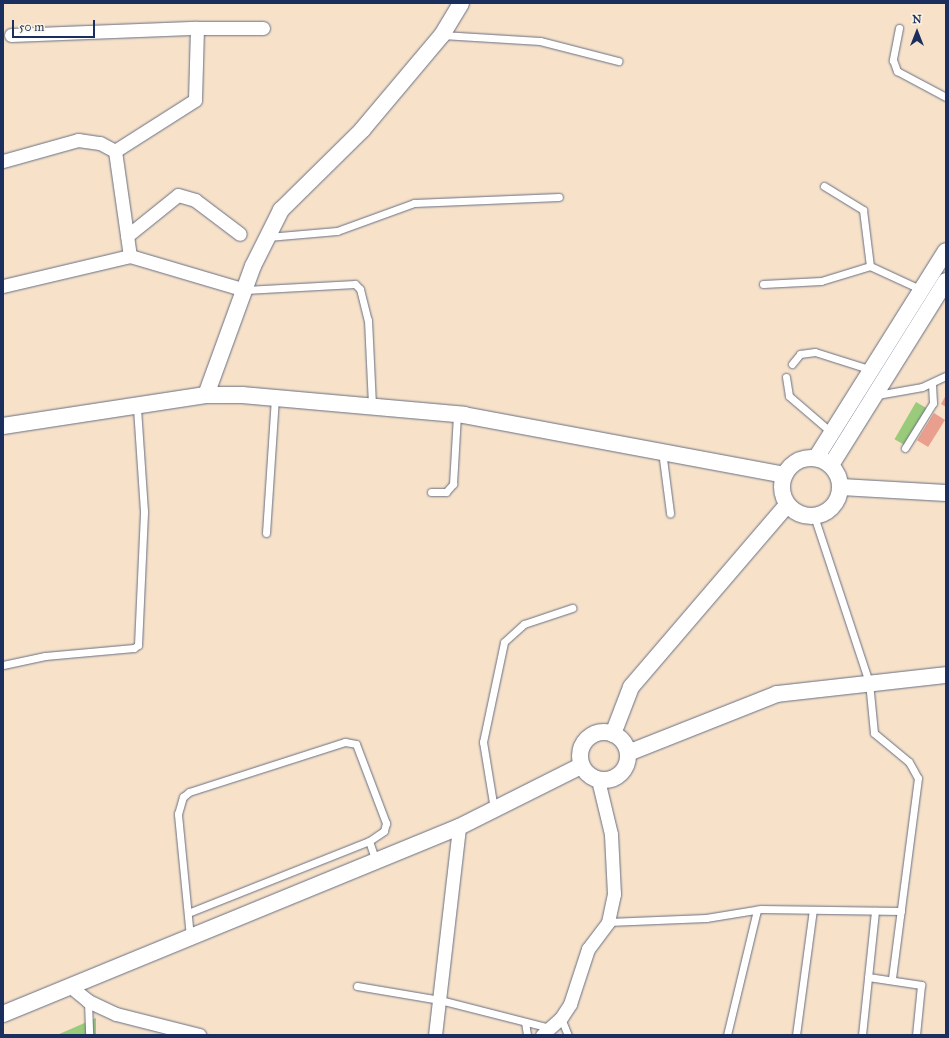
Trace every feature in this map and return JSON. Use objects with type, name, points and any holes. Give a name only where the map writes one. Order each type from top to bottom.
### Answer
[{"type":"street","points":[[206,395],[245,290],[281,210],[362,130],[442,35],[461,3]]},
{"type":"street","points":[[115,151],[195,100],[197,28]]},
{"type":"street","points":[[11,35],[197,28],[263,28]]},
{"type":"street","points":[[3,161],[78,140],[100,143],[115,151]]},
{"type":"street","points":[[115,151],[130,256],[136,261],[190,271],[245,290]]},
{"type":"street","points":[[127,236],[178,195],[195,200],[240,234]]},
{"type":"street","points":[[831,465],[868,392],[872,370],[946,251]]},
{"type":"street","points":[[3,286],[130,256]]},
{"type":"street","points":[[816,458],[832,433],[868,392],[946,281]]},
{"type":"street","points":[[3,426],[206,395],[275,398],[458,414],[784,475]]},
{"type":"street","points":[[816,458],[831,465],[841,487],[832,507],[814,516],[795,512],[787,505],[781,487],[784,475],[794,463],[816,458]]},
{"type":"street","points":[[841,487],[946,493]]},
{"type":"street","points":[[613,734],[631,687],[787,505]]},
{"type":"street","points":[[598,780],[620,774],[628,753],[777,694],[869,682],[946,675]]},
{"type":"street","points":[[546,1032],[561,1018],[576,992],[588,949],[608,922],[614,894],[611,834],[598,780],[581,766],[580,750],[589,737],[605,732],[620,738],[628,753]]},
{"type":"street","points":[[3,1014],[460,827],[581,766]]},
{"type":"street","points":[[435,1035],[460,827]]},
{"type":"street","points":[[71,987],[88,1001],[116,1014],[191,1034]]},
{"type":"lane","points":[[898,28],[893,66],[946,97]]},
{"type":"lane","points":[[442,35],[540,41],[618,61]]},
{"type":"lane","points":[[824,186],[863,210],[870,266]]},
{"type":"lane","points":[[268,237],[337,231],[414,203],[559,197]]},
{"type":"lane","points":[[764,284],[820,281],[870,266],[922,290]]},
{"type":"lane","points":[[245,290],[355,284],[360,289],[368,320],[372,406]]},
{"type":"lane","points":[[792,364],[800,354],[815,352],[872,370]]},
{"type":"lane","points":[[868,392],[932,383],[946,376]]},
{"type":"lane","points":[[786,377],[789,396],[832,433]]},
{"type":"lane","points":[[905,448],[933,403],[932,383]]},
{"type":"lane","points":[[266,534],[275,398]]},
{"type":"lane","points":[[3,666],[45,656],[134,648],[138,645],[144,512],[137,406]]},
{"type":"lane","points":[[431,492],[446,492],[453,484],[458,414]]},
{"type":"lane","points":[[662,451],[670,513]]},
{"type":"lane","points":[[814,516],[869,682],[874,734],[909,762],[918,778],[892,979]]},
{"type":"lane","points":[[494,809],[483,742],[504,642],[524,624],[572,608]]},
{"type":"lane","points":[[188,913],[369,841],[384,831],[386,823],[360,747],[350,742],[189,792],[179,804],[178,814],[190,938]]},
{"type":"lane","points":[[369,841],[376,861]]},
{"type":"lane","points":[[608,922],[700,918],[757,910],[901,911]]},
{"type":"lane","points":[[727,1035],[757,910]]},
{"type":"lane","points":[[796,1035],[813,910]]},
{"type":"lane","points":[[862,1035],[875,911]]},
{"type":"lane","points":[[868,977],[892,979],[921,985],[916,1035]]},
{"type":"lane","points":[[357,986],[440,1000],[525,1022],[546,1032]]},
{"type":"lane","points":[[88,1001],[89,1035]]},
{"type":"lane","points":[[561,1018],[568,1035]]},
{"type":"lane","points":[[525,1022],[527,1035]]},
{"type":"green space","points":[[916,402],[930,410],[908,447],[894,439]]},
{"type":"green space","points":[[96,1018],[96,1035],[57,1035]]},
{"type":"building","points":[[946,395],[946,407],[941,404]]},
{"type":"building","points":[[934,413],[945,420],[928,447],[917,440]]}]
